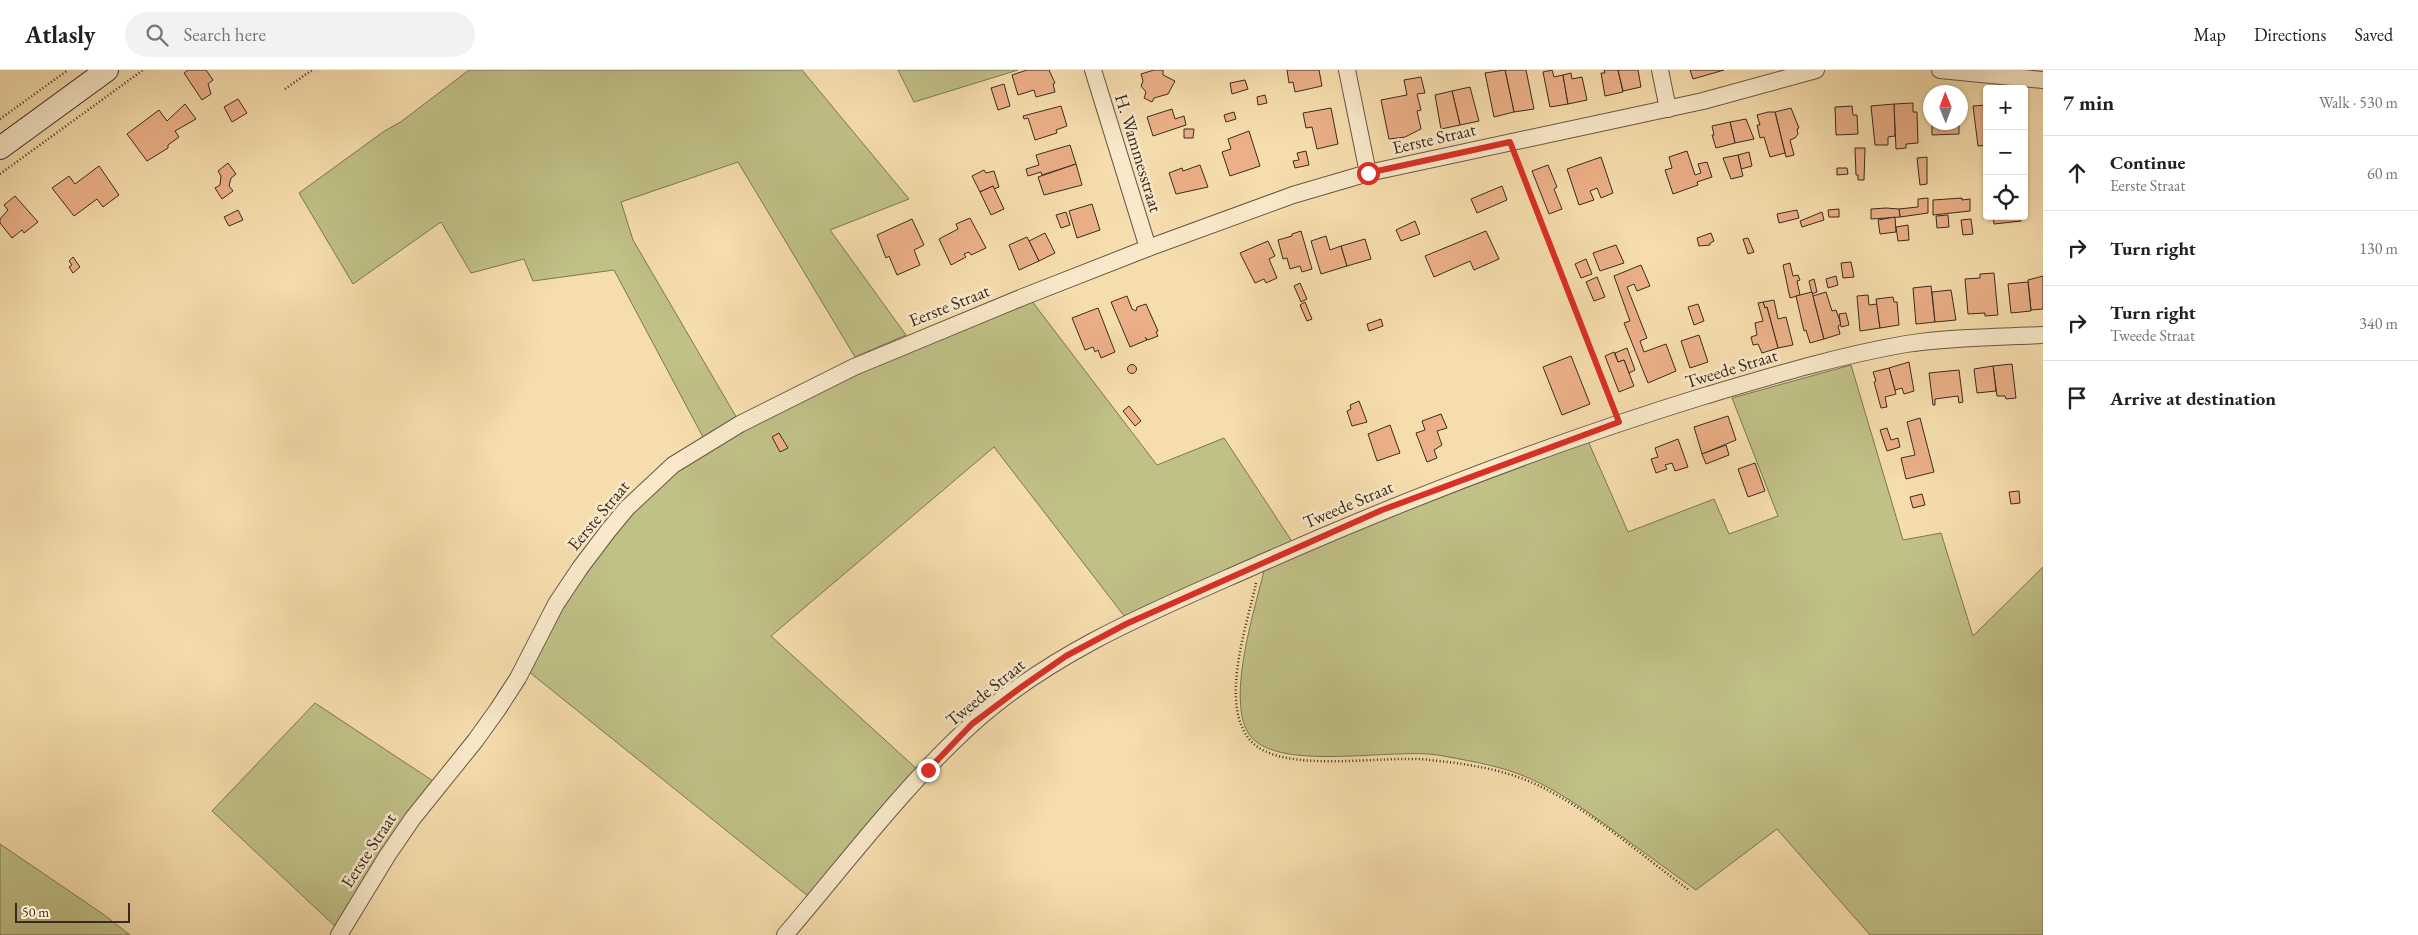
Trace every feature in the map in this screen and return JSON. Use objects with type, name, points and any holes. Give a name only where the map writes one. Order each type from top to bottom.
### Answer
[{"type":"main road","points":[[0,148],[106,70]]},
{"type":"street","name":"H. Wammesstraat","points":[[1093,70],[1148,248]]},
{"type":"street","points":[[1347,70],[1368,173]]},
{"type":"street","points":[[1660,70],[1668,109]]},
{"type":"street","name":"Eerste Straat","points":[[339,935],[408,825],[475,742],[498,709],[518,678],[556,604],[580,568],[627,508],[673,465],[740,424],[854,367],[1023,296],[1148,248],[1293,196],[1368,173],[1668,109],[1816,70]]},
{"type":"street","points":[[1940,70],[2043,80]]},
{"type":"street","name":"Tweede Straat","points":[[785,935],[895,806],[972,724],[1066,656],[1126,624],[1382,510],[1619,422],[1809,365],[1860,353],[1911,344],[2043,335]]},
{"type":"path","points":[[0,119],[68,70]]},
{"type":"path","points":[[0,174],[143,70]]},
{"type":"path","points":[[285,89],[312,70]]},
{"type":"path","points":[[1510,142],[1619,422]]},
{"type":"path","points":[[1260,564],[1236,679],[1236,704],[1240,724],[1251,741],[1267,752],[1296,761],[1428,759],[1481,767],[1516,777],[1549,792],[1589,816],[1689,890]]},
{"type":"green space","points":[[469,70],[802,70],[909,199],[830,230],[906,335],[855,357],[738,162],[621,202],[633,240],[738,420],[704,439],[614,270],[533,281],[524,259],[471,273],[441,222],[353,284],[299,193],[383,132],[402,121]]},
{"type":"green space","points":[[898,70],[1018,70],[914,102]]},
{"type":"green space","points":[[1031,300],[1157,465],[1224,438],[1293,543],[1125,617],[994,447],[771,636],[918,770],[809,897],[528,671],[568,599],[611,539],[663,479],[682,462],[856,370]]},
{"type":"green space","points":[[1851,365],[1903,540],[1941,533],[1973,636],[2043,567],[2043,935],[1870,935],[1777,829],[1696,890],[1599,820],[1553,790],[1516,773],[1438,755],[1314,756],[1289,754],[1268,749],[1253,739],[1244,724],[1241,705],[1241,681],[1249,630],[1265,567],[1381,519],[1588,441],[1628,532],[1714,499],[1729,534],[1778,516],[1732,398]]},
{"type":"green space","points":[[315,703],[433,781],[338,929],[212,811]]},
{"type":"green space","points":[[0,844],[103,914],[130,935],[0,935]]},
{"type":"building","points":[[188,70],[206,70],[213,80],[208,84],[211,94],[202,100],[184,73]]},
{"type":"building","points":[[1027,70],[1049,70],[1055,83],[1053,84],[1055,92],[1036,97],[1034,90],[1018,95],[1012,75]]},
{"type":"building","points":[[1154,70],[1163,70],[1163,75],[1175,81],[1168,94],[1154,98],[1152,102],[1144,98],[1146,92],[1141,86],[1143,81],[1141,74]]},
{"type":"building","points":[[1287,70],[1319,70],[1322,86],[1295,92],[1293,82],[1289,83]]},
{"type":"building","points":[[1505,70],[1526,70],[1534,109],[1514,112]]},
{"type":"building","points":[[1505,70],[1514,112],[1494,117],[1485,73]]},
{"type":"building","points":[[1552,70],[1554,77],[1563,75],[1568,104],[1550,107],[1543,72]]},
{"type":"building","points":[[1604,70],[1618,70],[1623,92],[1605,96],[1601,73],[1605,73]]},
{"type":"building","points":[[1618,70],[1638,70],[1641,87],[1623,91]]},
{"type":"building","points":[[1690,70],[1724,70],[1693,79]]},
{"type":"building","points":[[1571,73],[1572,79],[1582,77],[1587,100],[1568,104],[1563,75]]},
{"type":"building","points":[[1421,77],[1425,93],[1417,94],[1421,110],[1417,111],[1421,129],[1405,137],[1389,139],[1381,100],[1407,95],[1404,80]]},
{"type":"building","points":[[1245,80],[1248,89],[1232,94],[1230,83]]},
{"type":"building","points":[[1004,84],[1010,106],[998,110],[991,88]]},
{"type":"building","points":[[1470,87],[1479,121],[1460,125],[1452,91]]},
{"type":"building","points":[[1452,91],[1460,125],[1441,129],[1435,95]]},
{"type":"building","points":[[1265,95],[1267,103],[1258,105],[1257,97]]},
{"type":"building","points":[[238,99],[247,113],[232,122],[224,107]]},
{"type":"building","points":[[1913,103],[1913,112],[1917,112],[1918,143],[1906,144],[1906,148],[1896,149],[1894,104]]},
{"type":"building","points":[[185,104],[196,119],[175,131],[179,137],[168,145],[168,148],[147,161],[127,134],[159,110],[167,121]]},
{"type":"building","points":[[1894,104],[1895,136],[1888,137],[1888,145],[1875,145],[1871,106]]},
{"type":"building","points":[[1983,105],[1983,145],[1978,146],[1973,106]]},
{"type":"building","points":[[1061,106],[1067,126],[1056,130],[1057,133],[1035,140],[1028,118],[1024,119],[1023,116]]},
{"type":"building","points":[[1852,106],[1853,115],[1857,115],[1858,134],[1836,135],[1835,107]]},
{"type":"building","points":[[1331,108],[1338,144],[1317,149],[1312,127],[1306,128],[1303,113]]},
{"type":"building","points":[[1791,108],[1799,128],[1795,138],[1790,140],[1794,155],[1786,157],[1775,112]]},
{"type":"building","points":[[1172,109],[1175,119],[1184,116],[1186,125],[1153,136],[1147,117]]},
{"type":"building","points":[[1234,112],[1236,119],[1226,122],[1224,115]]},
{"type":"building","points":[[1775,112],[1785,153],[1770,157],[1764,137],[1760,138],[1757,125],[1760,125],[1757,115]]},
{"type":"building","points":[[1746,119],[1754,139],[1735,143],[1730,122]]},
{"type":"building","points":[[1730,122],[1735,143],[1716,148],[1712,135],[1714,135],[1712,126]]},
{"type":"building","points":[[1184,129],[1194,129],[1193,138],[1184,138]]},
{"type":"building","points":[[1932,130],[1959,130],[1959,134],[1932,135]]},
{"type":"building","points":[[1249,131],[1260,166],[1230,176],[1222,152],[1231,149],[1228,139]]},
{"type":"building","points":[[1070,145],[1076,164],[1042,175],[1041,172],[1028,176],[1026,169],[1039,165],[1036,155]]},
{"type":"building","points":[[1855,148],[1865,148],[1864,180],[1858,180],[1858,175],[1856,175]]},
{"type":"building","points":[[1306,151],[1309,165],[1295,168],[1293,161],[1299,160],[1297,153]]},
{"type":"building","points":[[1687,151],[1695,175],[1701,173],[1698,164],[1707,162],[1712,177],[1697,182],[1698,185],[1673,194],[1665,170],[1672,168],[1669,157]]},
{"type":"building","points":[[1749,152],[1752,166],[1741,169],[1738,155]]},
{"type":"building","points":[[1738,155],[1743,176],[1731,179],[1723,158]]},
{"type":"building","points":[[1601,157],[1613,193],[1601,198],[1597,188],[1590,191],[1594,200],[1579,205],[1567,169]]},
{"type":"building","points":[[1927,157],[1927,184],[1920,185],[1917,158]]},
{"type":"building","points":[[228,163],[236,174],[231,178],[229,186],[233,191],[222,199],[215,188],[220,185],[221,176],[218,171]]},
{"type":"building","points":[[1076,164],[1082,185],[1044,195],[1038,177]]},
{"type":"building","points":[[1200,165],[1208,187],[1176,194],[1169,173],[1182,168],[1183,171]]},
{"type":"building","points":[[1548,165],[1557,187],[1554,189],[1562,209],[1549,214],[1532,171]]},
{"type":"building","points":[[99,166],[119,195],[103,207],[97,199],[74,216],[52,188],[69,176],[75,184]]},
{"type":"building","points":[[1837,168],[1847,168],[1848,174],[1837,175]]},
{"type":"building","points":[[984,170],[986,173],[994,171],[999,187],[994,189],[993,186],[980,192],[972,176]]},
{"type":"building","points":[[993,186],[1004,209],[991,215],[980,192]]},
{"type":"building","points":[[1502,186],[1507,200],[1477,213],[1471,199]]},
{"type":"building","points":[[15,196],[38,222],[24,233],[22,230],[12,238],[0,223],[0,219],[8,210],[4,205]]},
{"type":"building","points":[[1928,198],[1928,213],[1900,217],[1899,209],[1918,207],[1918,199]]},
{"type":"building","points":[[1962,198],[1962,200],[1970,199],[1970,211],[1933,215],[1933,200]]},
{"type":"building","points":[[1092,204],[1100,230],[1077,238],[1069,211]]},
{"type":"building","points":[[1839,209],[1839,217],[1829,217],[1828,210]]},
{"type":"building","points":[[1871,209],[1899,209],[1900,217],[1871,219]]},
{"type":"building","points":[[238,210],[243,220],[229,226],[224,217]]},
{"type":"building","points":[[1797,210],[1799,218],[1779,223],[1777,214]]},
{"type":"building","points":[[1066,212],[1070,225],[1061,228],[1056,215]]},
{"type":"building","points":[[1822,212],[1824,220],[1802,227],[1800,221]]},
{"type":"building","points":[[1948,215],[1949,227],[1937,228],[1936,216]]},
{"type":"building","points":[[1895,217],[1896,232],[1880,234],[1878,220]]},
{"type":"building","points":[[970,218],[986,248],[971,255],[969,252],[964,254],[966,257],[951,265],[939,239],[958,229],[956,224]]},
{"type":"building","points":[[912,219],[924,245],[914,250],[920,265],[897,275],[889,256],[886,258],[877,235]]},
{"type":"building","points":[[1971,219],[1973,234],[1963,235],[1961,220]]},
{"type":"building","points":[[1994,220],[2021,220],[2021,221],[1994,224]]},
{"type":"building","points":[[1415,221],[1420,234],[1401,241],[1396,230]]},
{"type":"building","points":[[1908,225],[1909,240],[1898,241],[1896,227]]},
{"type":"building","points":[[1301,231],[1312,269],[1302,272],[1300,266],[1290,269],[1287,258],[1283,259],[1278,240]]},
{"type":"building","points":[[1486,231],[1499,259],[1474,270],[1470,261],[1434,277],[1425,256]]},
{"type":"building","points":[[1045,233],[1055,253],[1039,261],[1029,241]]},
{"type":"building","points":[[1711,233],[1714,241],[1710,245],[1699,246],[1697,238]]},
{"type":"building","points":[[1326,236],[1330,250],[1341,246],[1347,266],[1321,274],[1311,241]]},
{"type":"building","points":[[1027,237],[1039,261],[1019,270],[1009,245]]},
{"type":"building","points":[[1748,238],[1754,252],[1748,254],[1743,239]]},
{"type":"building","points":[[1365,239],[1371,259],[1347,266],[1341,246]]},
{"type":"building","points":[[1268,241],[1275,256],[1269,259],[1277,278],[1266,283],[1264,279],[1255,283],[1240,253]]},
{"type":"building","points":[[1616,245],[1624,263],[1600,271],[1593,253]]},
{"type":"building","points":[[73,257],[80,267],[73,273],[69,267],[72,265],[69,261]]},
{"type":"building","points":[[1586,259],[1592,274],[1581,278],[1575,264]]},
{"type":"building","points":[[1851,262],[1854,277],[1843,278],[1841,263]]},
{"type":"building","points":[[1790,263],[1793,276],[1798,275],[1800,280],[1797,281],[1800,295],[1790,298],[1783,265]]},
{"type":"building","points":[[1641,265],[1650,286],[1637,291],[1634,284],[1627,287],[1647,338],[1640,341],[1644,352],[1666,344],[1676,371],[1648,383],[1624,323],[1630,321],[1614,276]]},
{"type":"building","points":[[1994,273],[1998,315],[1985,316],[1985,313],[1968,314],[1965,279],[1980,278],[1980,274]]},
{"type":"building","points":[[1836,276],[1838,285],[1828,288],[1826,279]]},
{"type":"building","points":[[2043,276],[2043,309],[2031,310],[2028,280]]},
{"type":"building","points":[[1597,277],[1605,297],[1594,301],[1586,282]]},
{"type":"building","points":[[1814,279],[1817,292],[1812,294],[1809,281]]},
{"type":"building","points":[[2028,282],[2031,311],[2011,313],[2008,284]]},
{"type":"building","points":[[1300,283],[1307,299],[1301,302],[1294,286]]},
{"type":"building","points":[[1931,286],[1935,322],[1916,324],[1913,288]]},
{"type":"building","points":[[1951,290],[1956,320],[1935,322],[1932,292]]},
{"type":"building","points":[[1812,292],[1824,339],[1810,343],[1806,330],[1804,331],[1796,296]]},
{"type":"building","points":[[1826,292],[1832,311],[1836,310],[1841,324],[1838,326],[1840,334],[1824,339],[1813,296]]},
{"type":"building","points":[[1868,295],[1869,305],[1877,304],[1880,328],[1860,331],[1857,296]]},
{"type":"building","points":[[1127,296],[1132,309],[1136,311],[1137,307],[1146,304],[1158,331],[1156,332],[1158,336],[1148,340],[1145,337],[1147,340],[1130,347],[1111,302]]},
{"type":"building","points":[[1893,297],[1894,302],[1897,302],[1899,325],[1880,328],[1876,299]]},
{"type":"building","points":[[1774,300],[1778,319],[1786,317],[1793,345],[1778,348],[1767,307],[1765,308],[1763,302]]},
{"type":"building","points":[[1305,302],[1312,319],[1307,321],[1300,305]]},
{"type":"building","points":[[1763,302],[1765,308],[1767,307],[1778,348],[1762,353],[1758,344],[1753,345],[1751,337],[1757,335],[1755,323],[1763,321],[1758,303]]},
{"type":"building","points":[[1698,304],[1704,321],[1694,325],[1688,307]]},
{"type":"building","points":[[1098,308],[1115,352],[1101,358],[1098,350],[1095,352],[1093,347],[1085,350],[1072,318]]},
{"type":"building","points":[[1846,313],[1849,325],[1841,327],[1839,314]]},
{"type":"building","points":[[1381,319],[1383,326],[1369,331],[1367,324]]},
{"type":"building","points":[[1699,335],[1708,362],[1690,368],[1681,341]]},
{"type":"building","points":[[1627,348],[1635,370],[1629,373],[1624,360],[1618,362],[1615,353]]},
{"type":"building","points":[[1614,352],[1618,362],[1624,360],[1634,386],[1619,392],[1605,356]]},
{"type":"building","points":[[1571,356],[1590,404],[1562,415],[1543,367]]},
{"type":"building","points":[[1909,362],[1914,391],[1904,394],[1902,388],[1895,390],[1889,368]]},
{"type":"building","points":[[1132,364],[1137,369],[1132,374],[1127,369]]},
{"type":"building","points":[[2012,364],[2016,398],[2006,399],[2005,396],[1997,396],[1993,366]]},
{"type":"building","points":[[1993,366],[1996,391],[1977,393],[1974,369]]},
{"type":"building","points":[[1889,368],[1896,394],[1885,397],[1887,407],[1881,408],[1873,372]]},
{"type":"building","points":[[1959,370],[1963,402],[1959,403],[1958,396],[1935,399],[1935,405],[1933,405],[1929,373]]},
{"type":"building","points":[[1359,401],[1367,422],[1352,426],[1347,411],[1351,409],[1350,405]]},
{"type":"building","points":[[1129,406],[1141,421],[1135,426],[1123,411]]},
{"type":"building","points":[[1441,414],[1447,428],[1437,431],[1442,445],[1434,450],[1437,458],[1427,462],[1416,433],[1425,430],[1422,421]]},
{"type":"building","points":[[1728,416],[1736,440],[1702,454],[1694,427]]},
{"type":"building","points":[[1920,418],[1934,472],[1906,479],[1901,458],[1915,455],[1907,422]]},
{"type":"building","points":[[1390,425],[1400,453],[1377,461],[1368,434]]},
{"type":"building","points":[[1887,428],[1891,440],[1898,438],[1900,447],[1887,451],[1880,430]]},
{"type":"building","points":[[779,433],[788,448],[780,452],[772,437]]},
{"type":"building","points":[[1678,439],[1688,467],[1675,471],[1672,463],[1665,465],[1667,469],[1656,473],[1651,459],[1658,457],[1655,448]]},
{"type":"building","points":[[1726,445],[1729,455],[1706,464],[1702,454]]},
{"type":"building","points":[[1755,463],[1765,491],[1748,497],[1738,469]]},
{"type":"building","points":[[2019,491],[2020,503],[2011,504],[2009,492]]},
{"type":"building","points":[[1922,494],[1925,505],[1913,508],[1910,497]]},
{"type":"route","points":[[928,770],[972,724],[1020,688],[1066,656],[1126,624],[1382,510],[1619,422],[1510,142],[1368,173]]}]
